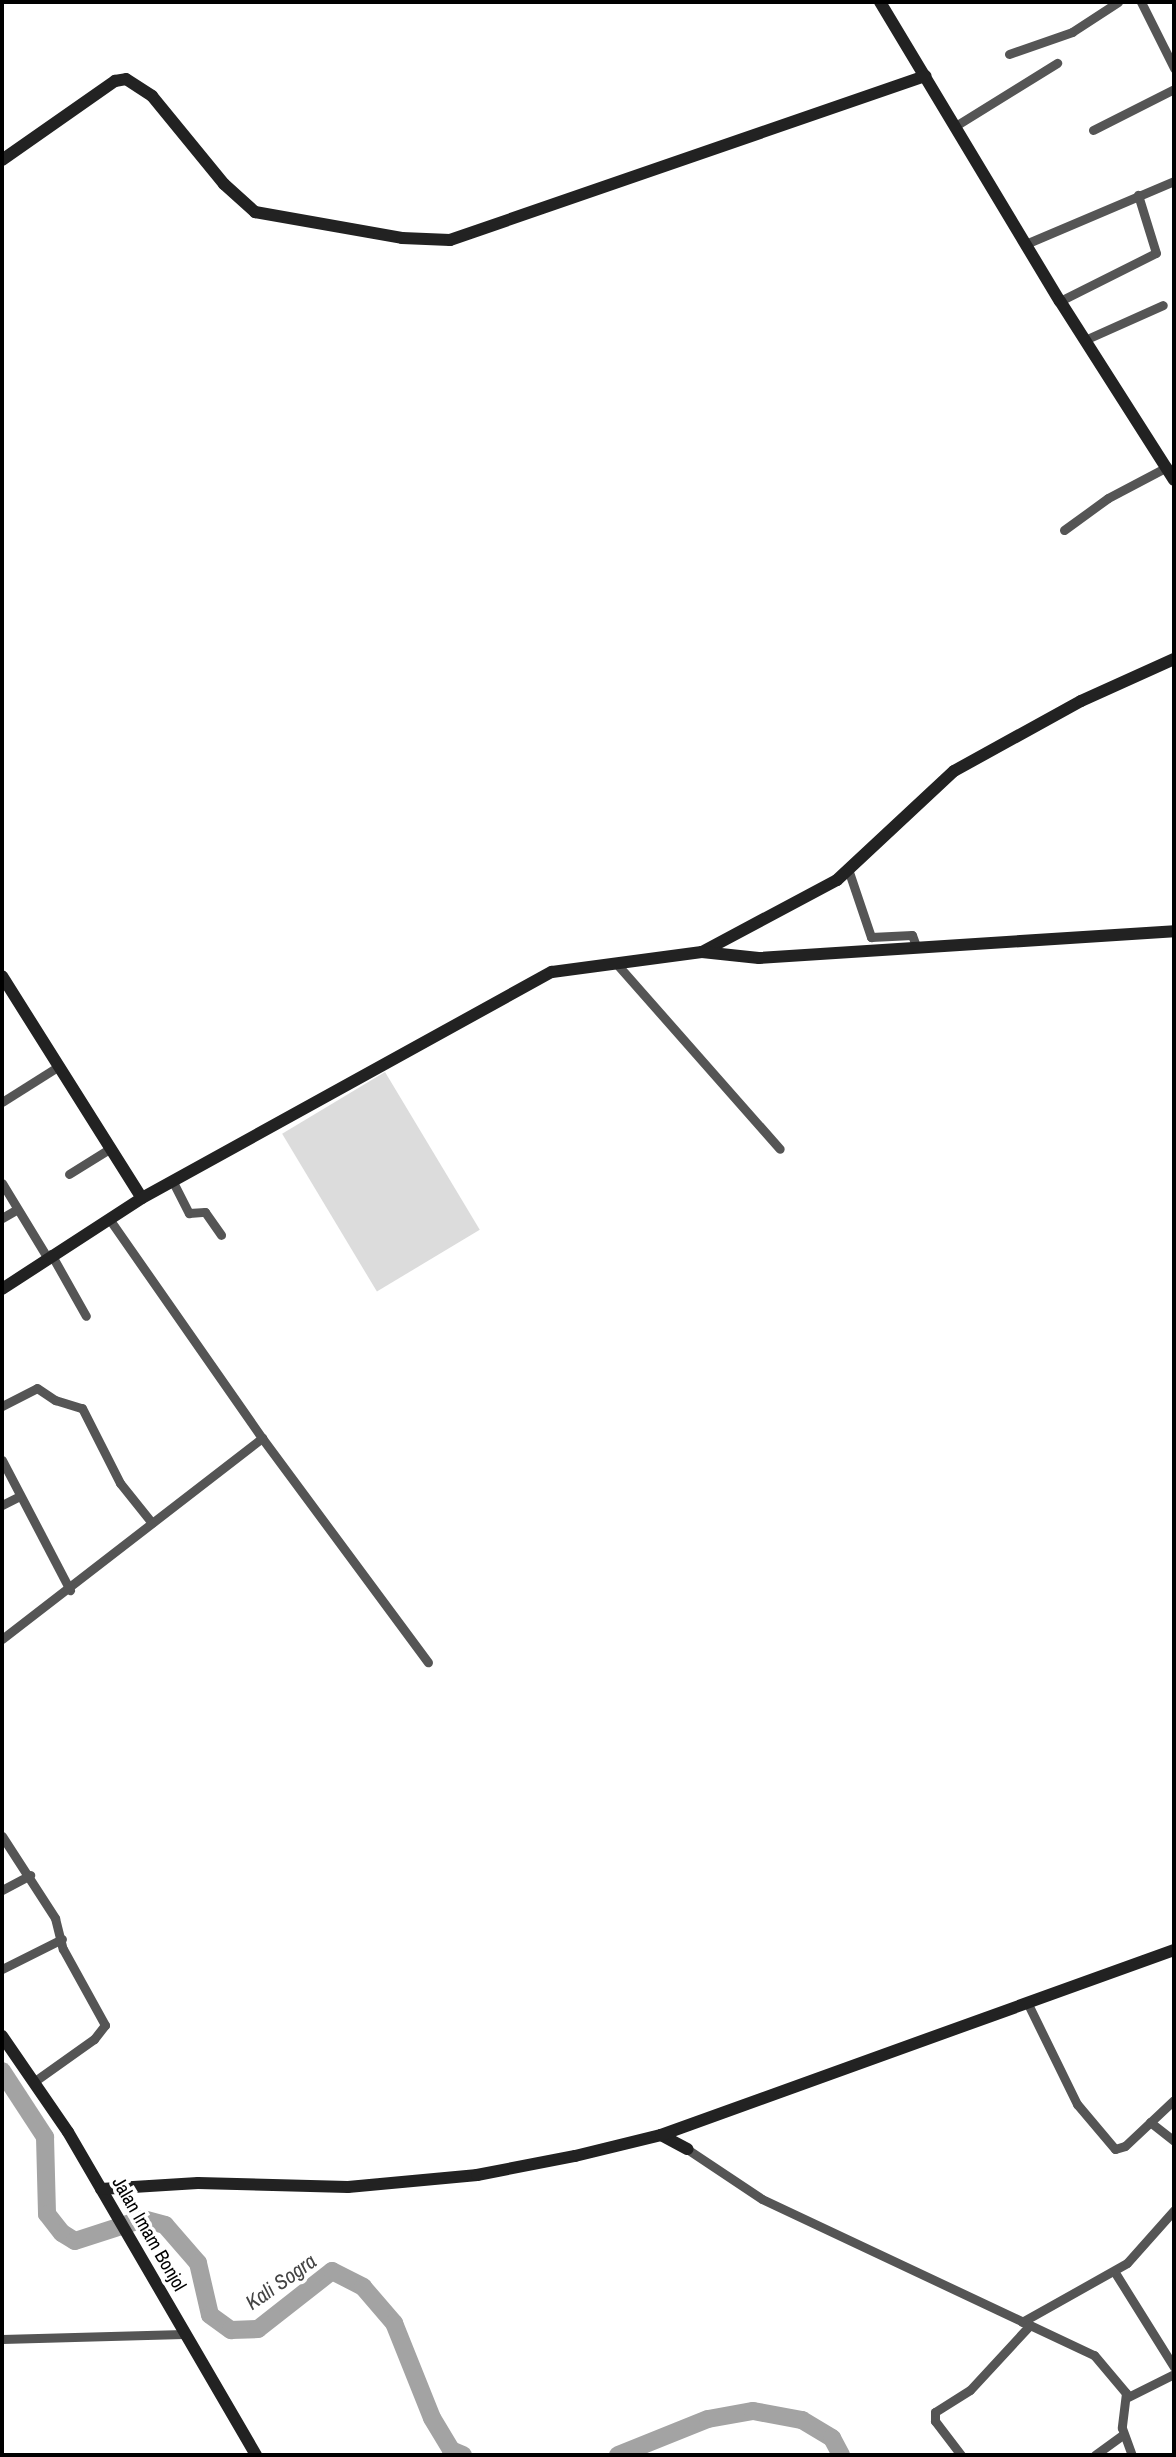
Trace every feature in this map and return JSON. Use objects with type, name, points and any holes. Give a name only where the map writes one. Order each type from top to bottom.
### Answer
[{"type":"street","points":[[880,2],[957,125],[1060,301],[1087,339],[1174,480]]},
{"type":"street","points":[[1009,54],[1072,32],[1118,2]]},
{"type":"street","points":[[1141,2],[1174,68]]},
{"type":"street","points":[[957,125],[1057,63]]},
{"type":"street","points":[[2,160],[115,82],[127,79],[138,83],[152,96],[224,184],[255,212],[402,238],[450,240],[925,76]]},
{"type":"street","points":[[1093,130],[1174,89]]},
{"type":"street","points":[[1028,243],[1174,181]]},
{"type":"street","points":[[1060,301],[1156,253],[1138,195]]},
{"type":"street","points":[[1087,339],[1163,305]]},
{"type":"street","points":[[1064,530],[1108,498],[1167,467]]},
{"type":"street","points":[[702,952],[823,889],[954,771],[1092,696],[1174,659]]},
{"type":"street","points":[[848,869],[871,937],[912,934],[916,946]]},
{"type":"street","points":[[2,1289],[49,1256],[146,1196],[552,972],[702,952],[759,958],[1174,931]]},
{"type":"street","points":[[615,962],[780,1149]]},
{"type":"street","points":[[2,976],[111,1148],[146,1196]]},
{"type":"street","points":[[2,1102],[60,1066]]},
{"type":"street","points":[[69,1174],[111,1148]]},
{"type":"street","points":[[2,1183],[16,1210],[49,1256],[86,1316]]},
{"type":"street","points":[[171,1183],[189,1213],[205,1212],[221,1235]]},
{"type":"street","points":[[2,1218],[16,1210]]},
{"type":"street","points":[[109,1219],[262,1438],[428,1662]]},
{"type":"street","points":[[2,1406],[37,1388],[55,1400],[82,1408],[120,1483],[152,1523]]},
{"type":"street","points":[[2,1639],[70,1590],[262,1438]]},
{"type":"street","points":[[2,1460],[70,1590]]},
{"type":"street","points":[[2,1505],[20,1496]]},
{"type":"street","points":[[2,1836],[30,1875],[105,2025],[94,2039],[35,2081]]},
{"type":"street","points":[[2,1890],[30,1875]]},
{"type":"street","points":[[2,1969],[62,1939]]},
{"type":"street","points":[[101,2189],[198,2183],[348,2188],[453,2178],[661,2135],[1174,1950]]},
{"type":"street","points":[[1027,2002],[1070,2092],[1107,2144],[1123,2148],[1174,2100]]},
{"type":"street","name":"Jalan Imam Bonjol","points":[[2,2036],[35,2081],[101,2189],[183,2334],[256,2455]]},
{"type":"street","points":[[1150,2122],[1174,2141]]},
{"type":"street","points":[[686,2126],[687,2149]]},
{"type":"street","points":[[661,2135],[762,2199],[1094,2355],[1128,2397],[1122,2435],[1132,2455]]},
{"type":"street","points":[[961,2455],[934,2417],[935,2412],[970,2390],[1026,2324],[1114,2271],[1146,2245],[1174,2210]]},
{"type":"street","points":[[1114,2271],[1174,2367]]},
{"type":"street","points":[[2,2339],[183,2334]]},
{"type":"street","points":[[1128,2397],[1174,2374]]},
{"type":"street","points":[[1095,2455],[1122,2435]]},
{"type":"shaded area","points":[[385,1072],[480,1230],[377,1292],[282,1134]]},
{"type":"waterway","name":"Kali Sogra","points":[[2,2071],[45,2137],[47,2214],[62,2233],[75,2241],[143,2219],[165,2225],[198,2263],[210,2315],[231,2330],[258,2329],[332,2271],[363,2287],[394,2323],[432,2418],[451,2450],[463,2455]]},
{"type":"waterway","name":"Kali Sogra","points":[[618,2455],[708,2419],[753,2411],[802,2420],[832,2438],[841,2455]]}]
